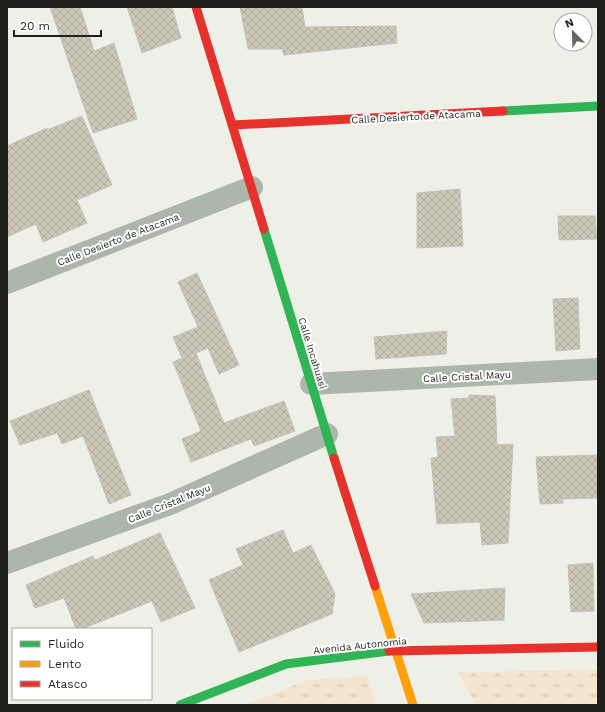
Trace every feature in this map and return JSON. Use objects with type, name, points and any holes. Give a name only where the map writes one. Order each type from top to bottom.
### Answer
[{"type":"street","name":"Calle Incahuasi","points":[[196,7],[311,384],[396,650],[412,705]]},
{"type":"street","name":"Calle Desierto de Atacama","points":[[233,125],[598,106]]},
{"type":"street","name":"Calle Desierto de Atacama","points":[[7,283],[252,187]]},
{"type":"street","name":"Calle Cristal Mayu","points":[[311,384],[598,368]]},
{"type":"street","name":"Calle Cristal Mayu","points":[[7,563],[170,504],[327,434]]},
{"type":"street","name":"Avenida Autonomía","points":[[180,705],[286,664],[396,650],[598,647]]},
{"type":"green space","points":[[598,670],[598,705],[476,705],[458,672]]},
{"type":"green space","points":[[367,676],[376,705],[244,705],[308,680]]},
{"type":"building","points":[[50,7],[80,7],[94,51],[114,43],[137,119],[93,133]]},
{"type":"building","points":[[127,7],[172,7],[181,38],[142,53]]},
{"type":"building","points":[[240,7],[302,7],[305,27],[396,26],[397,43],[284,55],[282,49],[248,49]]},
{"type":"building","points":[[82,116],[112,185],[77,200],[87,223],[43,242],[36,224],[7,237],[7,146],[47,128],[47,130]]},
{"type":"building","points":[[460,189],[463,246],[417,248],[417,193]]},
{"type":"building","points":[[558,216],[595,216],[597,239],[559,240]]},
{"type":"building","points":[[197,273],[239,365],[219,374],[208,348],[196,353],[224,423],[284,401],[295,431],[254,446],[251,439],[191,462],[182,439],[201,431],[173,362],[182,358],[173,337],[198,327],[178,282]]},
{"type":"building","points":[[578,298],[580,349],[556,351],[553,299]]},
{"type":"building","points":[[447,331],[446,354],[376,359],[374,337]]},
{"type":"building","points":[[89,390],[131,495],[109,504],[83,436],[62,444],[57,433],[20,445],[10,421]]},
{"type":"building","points":[[469,395],[495,396],[497,445],[513,444],[508,543],[482,545],[480,522],[437,524],[431,458],[438,457],[436,437],[455,436],[451,399],[469,398]]},
{"type":"building","points":[[598,455],[598,498],[563,499],[563,503],[540,504],[536,457]]},
{"type":"building","points":[[283,530],[293,553],[311,545],[335,594],[332,614],[239,652],[209,580],[243,565],[236,549]]},
{"type":"building","points":[[160,533],[195,608],[161,622],[152,601],[84,628],[76,628],[64,598],[35,608],[26,585],[93,556],[95,560]]},
{"type":"building","points":[[593,563],[594,611],[571,612],[568,565]]},
{"type":"building","points":[[505,588],[504,620],[424,623],[411,594]]},
{"type":"traffic: fast","points":[[503,111],[598,106]]},
{"type":"traffic: fast","points":[[264,229],[334,458]]},
{"type":"traffic: fast","points":[[180,705],[286,664],[389,651]]},
{"type":"traffic: slow","points":[[375,586],[413,705]]},
{"type":"traffic: jam","points":[[196,7],[264,229]]},
{"type":"traffic: jam","points":[[233,125],[503,111]]},
{"type":"traffic: jam","points":[[334,458],[375,586]]},
{"type":"traffic: jam","points":[[389,651],[598,647]]}]
